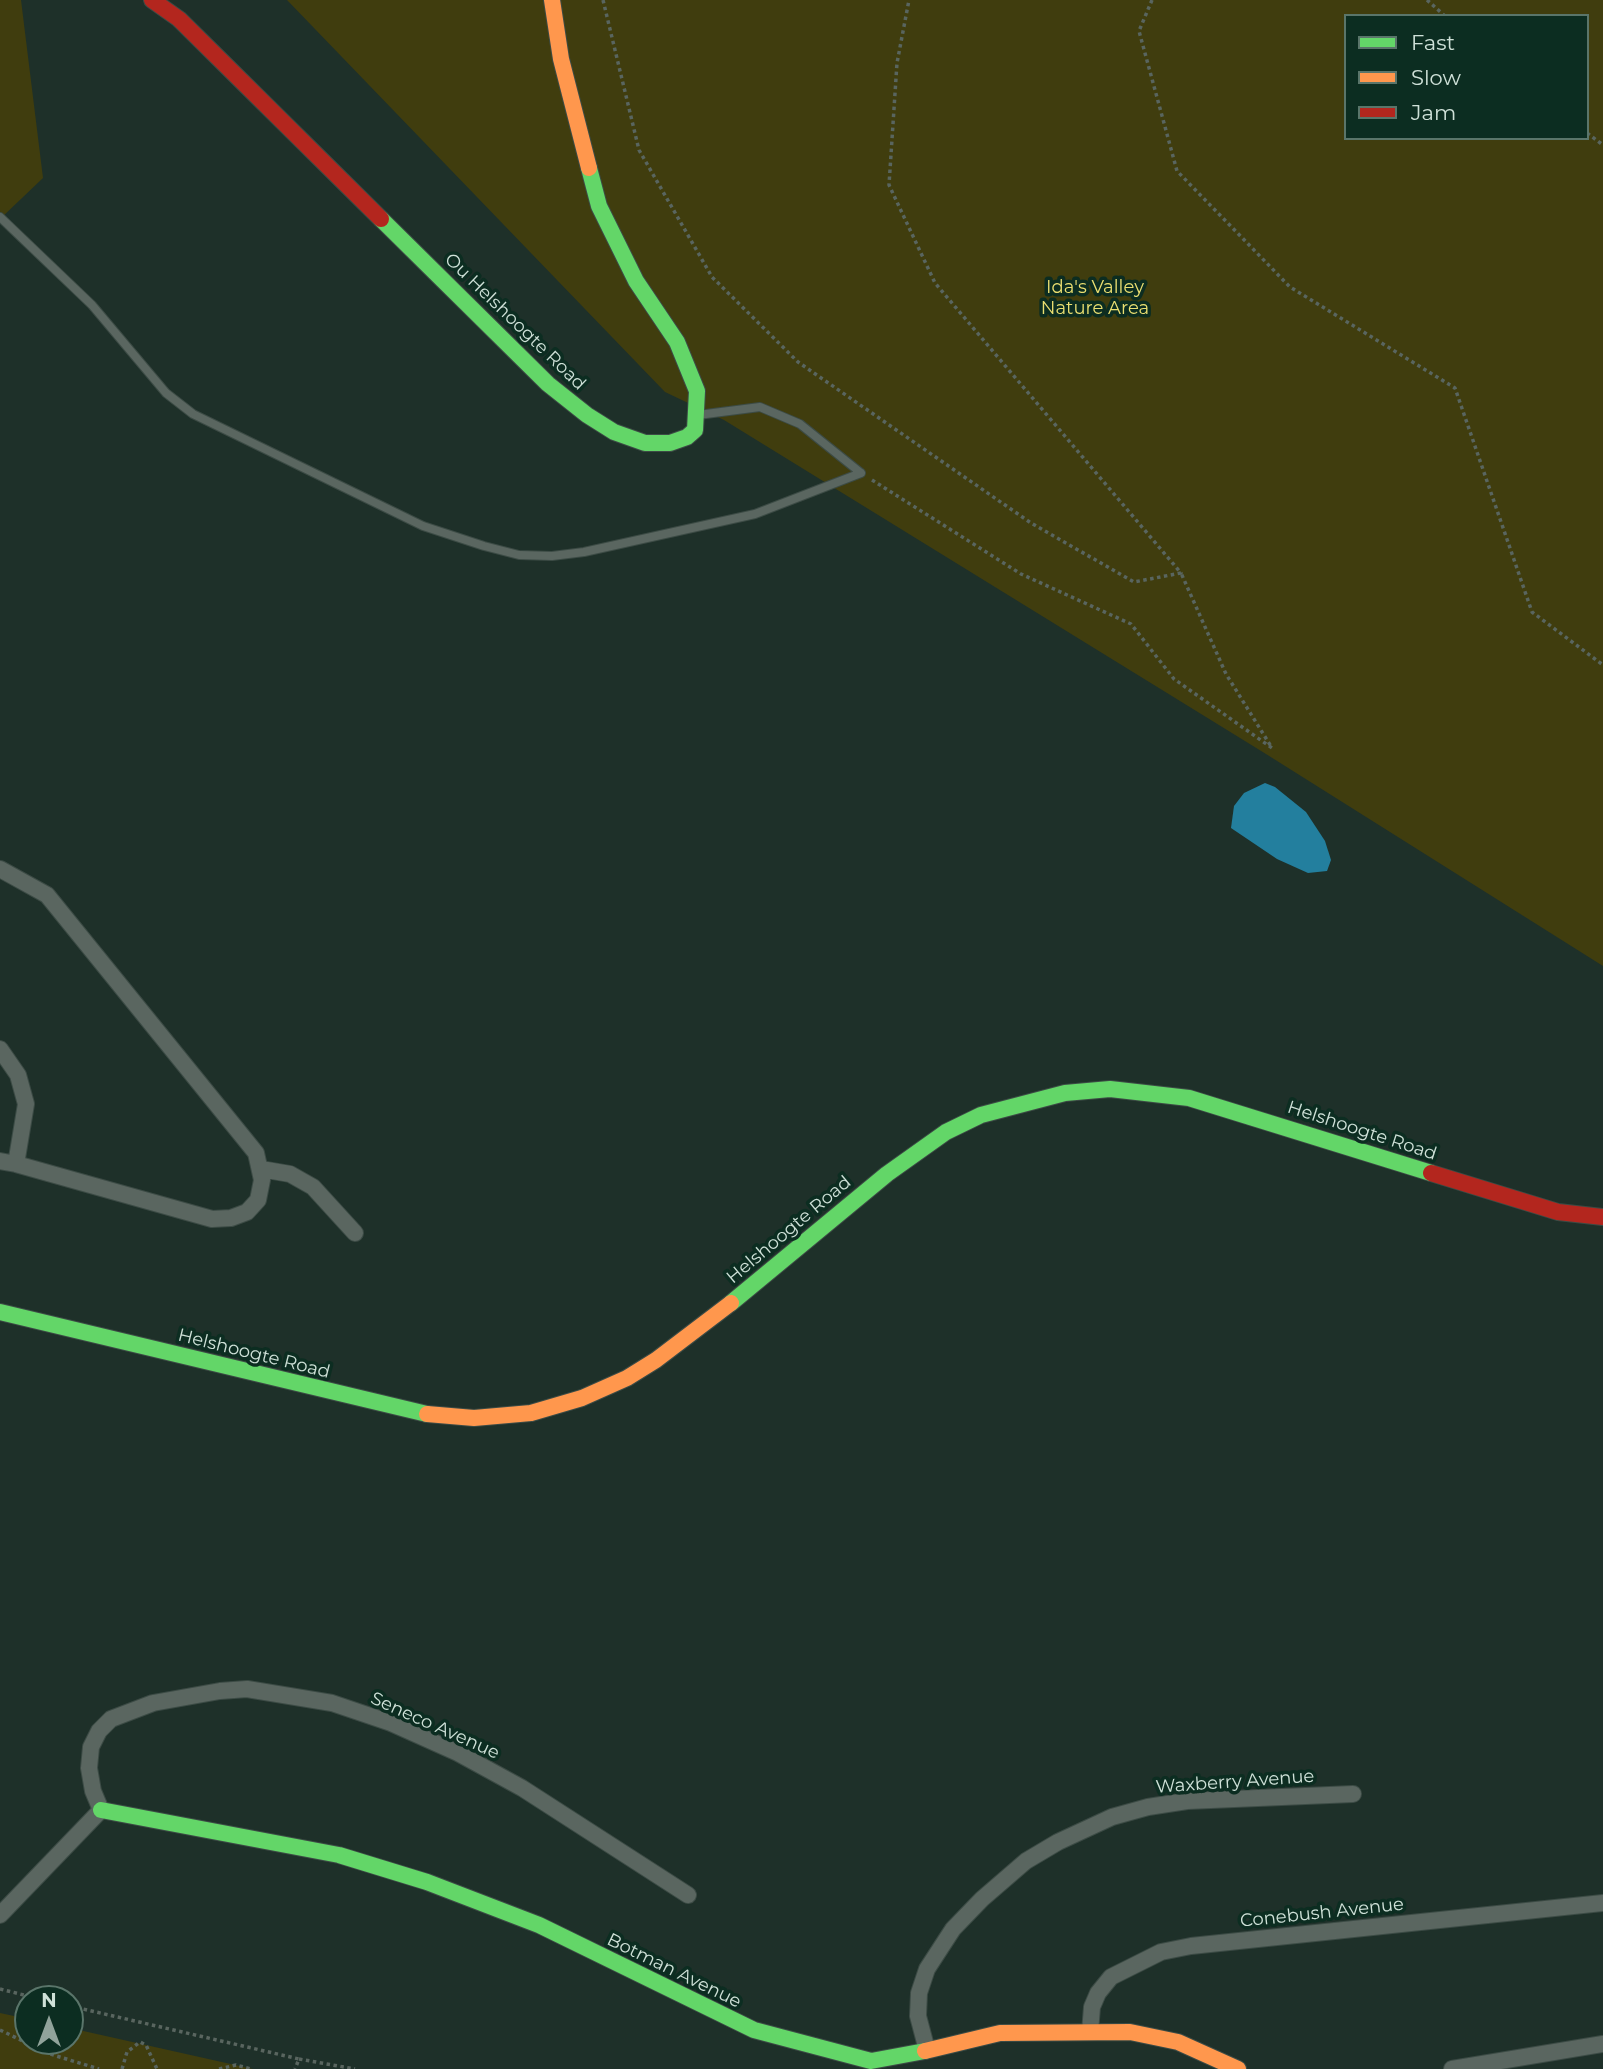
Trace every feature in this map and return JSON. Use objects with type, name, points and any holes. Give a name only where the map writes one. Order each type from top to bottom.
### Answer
[{"type":"street","name":"Ou Helshoogte Road","points":[[152,0],[179,19],[548,384],[587,415],[614,432],[645,443],[670,443],[687,438],[695,430],[698,415]]},
{"type":"street","points":[[552,0],[564,72],[599,206],[636,281],[677,342],[690,367],[698,391],[698,415]]},
{"type":"street","points":[[0,869],[47,895],[256,1153],[261,1169],[258,1200],[247,1212],[231,1218],[212,1219],[8,1163],[26,1104],[18,1075],[0,1049]]},
{"type":"street","name":"Helshoogte Road","points":[[0,1312],[420,1414],[474,1418],[531,1413],[582,1398],[627,1378],[656,1360],[718,1314],[887,1174],[946,1132],[981,1115],[1029,1100],[1110,1089],[1189,1098],[1558,1212],[1603,1217]]},
{"type":"street","points":[[261,1169],[290,1174],[313,1187],[355,1233]]},
{"type":"street","name":"Seneco Avenue","points":[[101,1810],[93,1791],[89,1768],[92,1747],[99,1731],[111,1719],[153,1703],[220,1690],[247,1689],[287,1694],[332,1703],[390,1723],[458,1753],[522,1788],[688,1895]]},
{"type":"street","name":"Waxberry Avenue","points":[[927,2050],[918,2016],[919,1993],[927,1969],[953,1929],[982,1899],[1026,1861],[1058,1842],[1112,1817],[1148,1807],[1187,1801],[1353,1794]]},
{"type":"street","points":[[0,1915],[101,1810]]},
{"type":"street","name":"Botman Avenue","points":[[101,1810],[339,1855],[427,1882],[539,1925],[754,2030],[848,2057],[871,2061],[894,2059],[1000,2033],[1090,2032],[1156,2036],[1178,2042],[1238,2069]]},
{"type":"street","name":"Conebush Avenue","points":[[1090,2032],[1092,2007],[1098,1993],[1111,1977],[1161,1952],[1191,1946],[1603,1903]]},
{"type":"street","points":[[1452,2069],[1603,2043]]},
{"type":"lane","points":[[0,217],[92,305],[166,393],[193,414],[397,515],[484,546],[519,555],[552,556],[584,552],[755,514],[862,473]]},
{"type":"lane","points":[[698,415],[760,408],[800,424],[862,473]]},
{"type":"path","points":[[603,0],[639,150],[712,276],[798,362],[1031,523],[1134,582],[1181,573]]},
{"type":"path","points":[[862,473],[1021,574],[1131,624],[1174,679],[1272,748],[1226,674],[1181,573],[935,283],[889,185],[897,63],[909,0]]},
{"type":"path","points":[[1152,0],[1139,31],[1177,171],[1290,287],[1455,388],[1532,612],[1603,665]]},
{"type":"path","points":[[1427,0],[1443,14]]},
{"type":"path","points":[[84,2009],[299,2059],[355,2069]]},
{"type":"path","points":[[0,2030],[50,2054],[99,2069]]},
{"type":"path","points":[[122,2069],[127,2052],[140,2042],[146,2045],[157,2069]]},
{"type":"path","points":[[295,2069],[299,2059]]},
{"type":"path","points":[[219,2069],[236,2065],[251,2069]]},
{"type":"green space","points":[[0,0],[21,0],[43,178],[0,219]]},
{"type":"green space","name":"Ida's Valley Nature Area","points":[[287,0],[1603,0],[1603,966],[1266,754],[724,420],[665,392]]},
{"type":"green space","points":[[0,2013],[14,2016],[14,2055],[84,2055],[84,2031],[253,2069],[0,2069]]},
{"type":"water","points":[[1265,783],[1275,787],[1306,812],[1325,841],[1331,860],[1327,871],[1308,873],[1277,859],[1231,828],[1234,806],[1244,793]]},
{"type":"traffic: fast","points":[[381,219],[548,384],[587,415],[614,432],[645,443],[670,443],[687,437],[695,430],[697,391],[677,342],[636,281],[599,206],[589,168]]},
{"type":"traffic: fast","points":[[731,1303],[887,1174],[946,1132],[981,1115],[1065,1093],[1110,1089],[1189,1098],[1431,1173]]},
{"type":"traffic: fast","points":[[0,1312],[427,1414]]},
{"type":"traffic: fast","points":[[101,1810],[339,1855],[427,1882],[539,1925],[754,2030],[871,2061],[925,2051]]},
{"type":"traffic: slow","points":[[552,0],[561,59],[589,168]]},
{"type":"traffic: slow","points":[[427,1414],[474,1418],[531,1413],[582,1398],[627,1378],[656,1360],[731,1303]]},
{"type":"traffic: slow","points":[[925,2051],[1000,2033],[1130,2032],[1178,2042],[1238,2069]]},
{"type":"traffic: jam","points":[[152,0],[179,19],[381,219]]},
{"type":"traffic: jam","points":[[1431,1173],[1558,1212],[1603,1217]]}]
